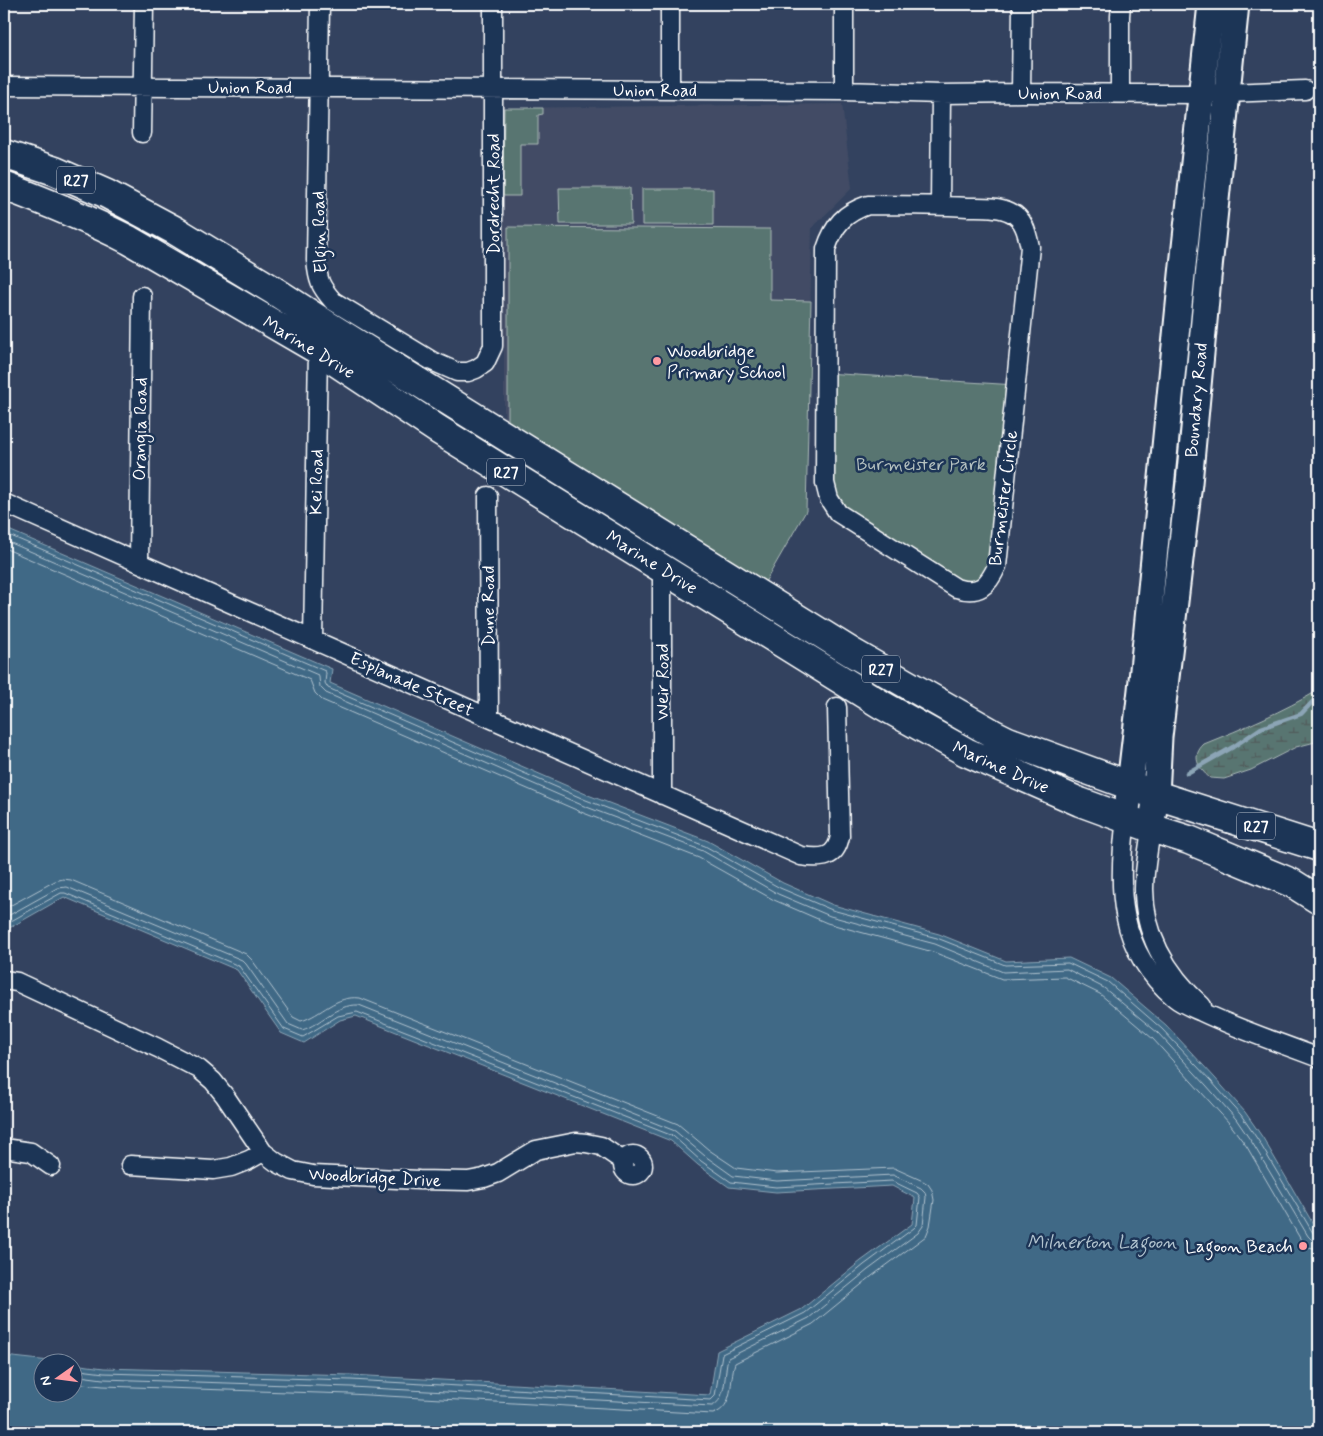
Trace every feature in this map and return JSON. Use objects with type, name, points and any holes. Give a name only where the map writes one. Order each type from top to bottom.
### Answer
[{"type":"main road","name":"Boundary Road","points":[[1139,823],[1156,795],[1159,737],[1188,483],[1215,94],[1212,4]]},
{"type":"main road","name":"Boundary Road","points":[[1139,823],[1130,786],[1182,275],[1215,94],[1236,4]]},
{"type":"main road","name":"Marine Drive","points":[[4,154],[55,172],[115,198],[273,290],[322,338],[437,429],[882,705],[966,752],[1080,802],[1189,840],[1292,884],[1319,900]]},
{"type":"main road","name":"Marine Drive","points":[[4,186],[89,220],[322,338],[851,652],[1008,741],[1156,795],[1319,847]]},
{"type":"street","points":[[142,133],[144,4]]},
{"type":"street","name":"Elgin Road","points":[[320,4],[316,260],[317,274],[322,288],[333,301],[432,362],[457,372],[468,372]]},
{"type":"street","name":"Dordrecht Road","points":[[468,372],[485,363],[493,346],[493,4]]},
{"type":"street","points":[[670,4],[670,90]]},
{"type":"street","points":[[844,4],[844,91]]},
{"type":"street","points":[[1022,4],[1022,93]]},
{"type":"street","points":[[1120,93],[1121,4]]},
{"type":"street","name":"Union Road","points":[[4,86],[844,91],[941,94],[1215,94],[1305,90]]},
{"type":"street","points":[[940,205],[941,94]]},
{"type":"street","name":"Burmeister Circle","points":[[868,205],[940,205],[995,208],[1010,212],[1020,219],[1023,224],[1030,247],[997,566],[990,580],[984,586],[979,590],[971,591],[956,588],[838,513],[829,499],[825,483],[826,249],[832,232],[854,209],[868,205]]},
{"type":"street","name":"Orangia Road","points":[[138,562],[142,296]]},
{"type":"street","name":"Kei Road","points":[[313,640],[322,338]]},
{"type":"street","name":"Dune Road","points":[[488,496],[489,717]]},
{"type":"street","name":"Esplanade Street","points":[[4,502],[801,856],[823,856],[831,853],[836,849],[840,836],[837,707]]},
{"type":"street","name":"Weir Road","points":[[662,569],[662,795]]},
{"type":"street","points":[[1139,823],[1145,907],[1159,952],[1170,972],[1186,992],[1215,1018]]},
{"type":"street","points":[[1139,823],[1122,853],[1121,887],[1130,936],[1141,958],[1155,978],[1176,999],[1215,1018],[1319,1058]]},
{"type":"street","name":"Woodbridge Drive","points":[[4,980],[17,982],[199,1069],[225,1096],[263,1152],[293,1171],[313,1175],[468,1181],[498,1174],[536,1150],[565,1144],[586,1143],[601,1146],[623,1161]]},
{"type":"street","points":[[4,1148],[31,1152],[51,1166]]},
{"type":"street","points":[[130,1164],[213,1170],[249,1160],[263,1152]]},
{"type":"shaded area","name":"Woodbridge Primary School","points":[[842,104],[852,188],[812,228],[806,511],[504,421],[504,108]]},
{"type":"green space","points":[[504,108],[543,108],[543,114],[538,115],[538,144],[520,144],[520,196],[503,196]]},
{"type":"green space","points":[[559,188],[630,188],[631,224],[560,224]]},
{"type":"green space","points":[[642,189],[713,189],[713,225],[642,225]]},
{"type":"green space","name":"Woodbridge Primary School","points":[[508,227],[770,229],[770,300],[811,301],[806,511],[764,584],[508,423]]},
{"type":"green space","name":"Burmeister Park","points":[[825,373],[1016,385],[997,566],[971,591],[838,513],[825,483]]},
{"type":"green space","points":[[1319,690],[1319,741],[1296,747],[1251,770],[1224,779],[1210,778],[1199,766],[1197,757],[1200,748],[1204,744],[1263,719]]},
{"type":"water","name":"Milnerton Lagoon","points":[[4,528],[332,669],[330,683],[588,795],[708,841],[783,883],[833,905],[939,934],[1006,961],[1069,958],[1111,978],[1166,1025],[1245,1112],[1263,1138],[1319,1234],[1319,1432],[4,1432],[4,1356],[32,1359],[32,1404],[82,1404],[82,1365],[104,1368],[351,1375],[710,1395],[717,1351],[802,1309],[861,1261],[912,1224],[915,1198],[892,1186],[776,1192],[729,1187],[698,1165],[671,1141],[356,1016],[340,1020],[304,1043],[281,1033],[237,970],[64,897],[4,931]]},
{"type":"waterway","points":[[1187,773],[1233,747],[1261,728],[1301,714],[1319,695]]},
{"type":"place","name":"Woodbridge Primary School","points":[[657,361]]},
{"type":"place","name":"Lagoon Beach","points":[[1303,1246]]}]
